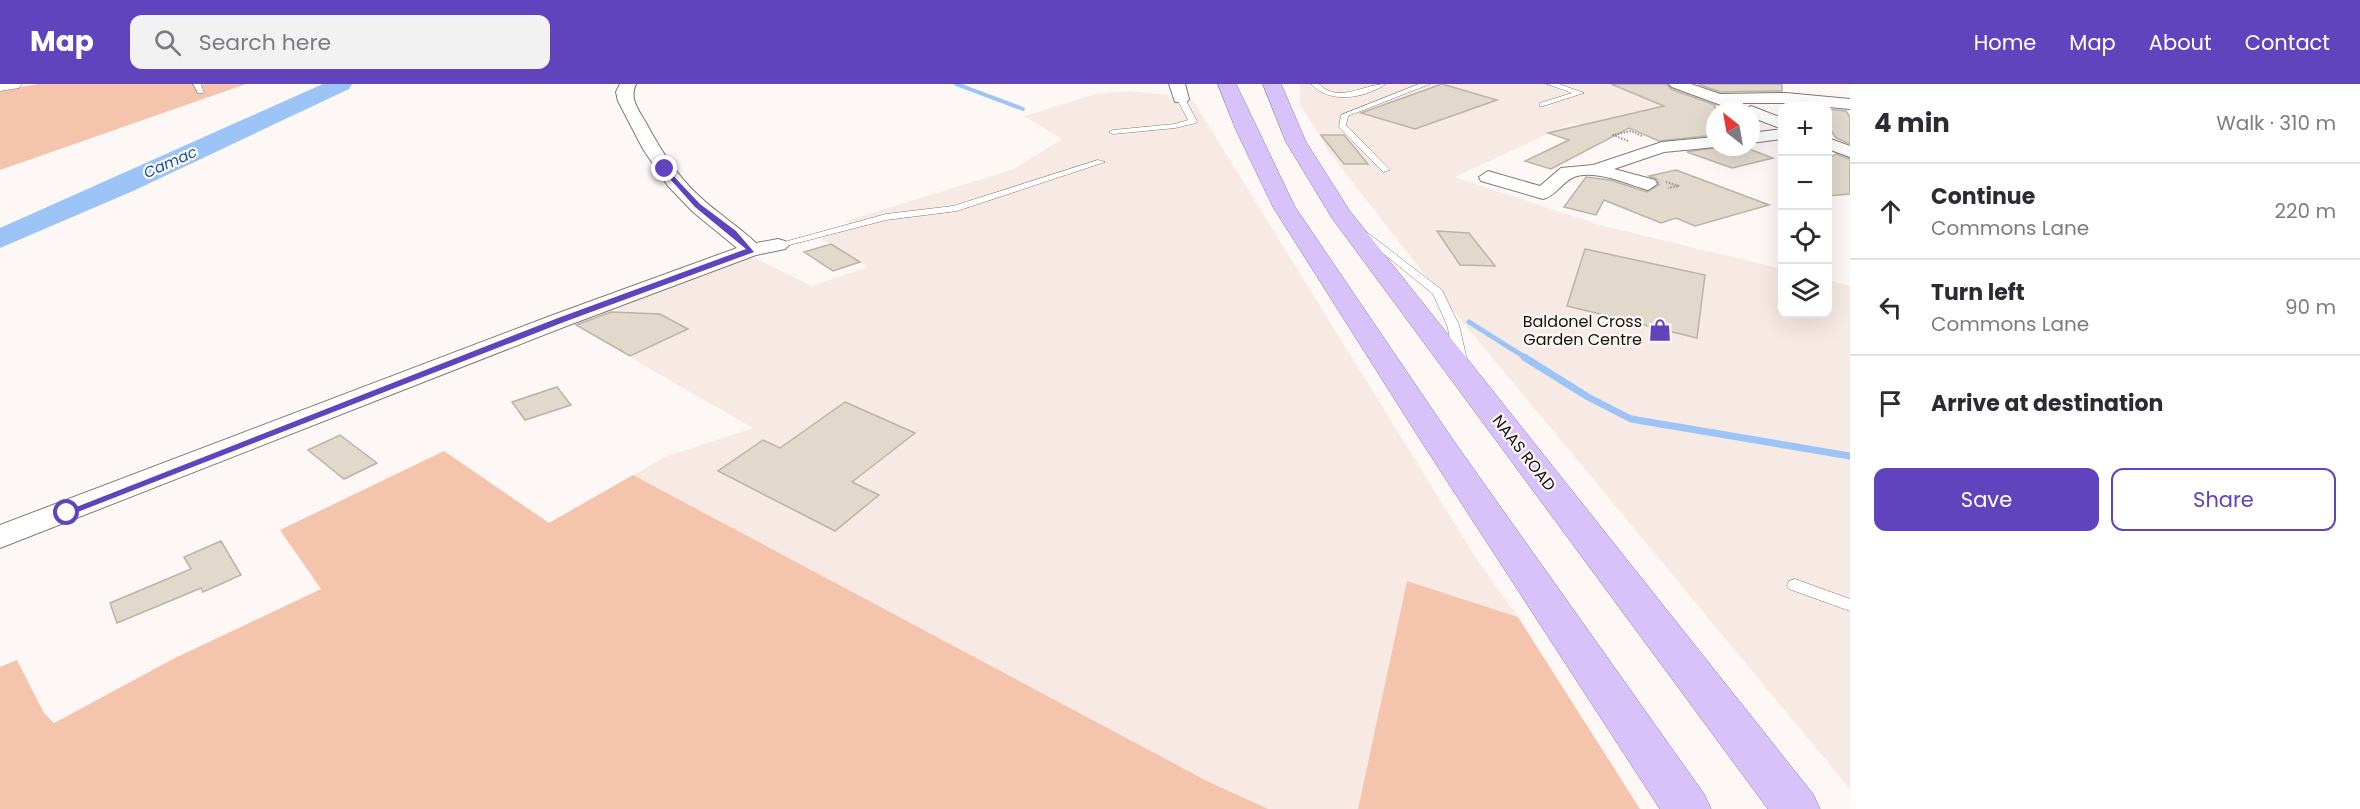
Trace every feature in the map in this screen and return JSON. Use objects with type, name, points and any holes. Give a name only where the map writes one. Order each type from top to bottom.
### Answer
[{"type":"highway","points":[[1206,84],[1211,96],[1439,444],[1687,809]]},
{"type":"highway","points":[[1227,84],[1284,207]]},
{"type":"highway","name":"NAAS ROAD","points":[[1272,84],[1296,142],[1340,213],[1796,809]]},
{"type":"street","points":[[0,86],[13,84]]},
{"type":"street","points":[[628,84],[624,92],[626,101],[665,169],[697,206],[734,233],[751,250]]},
{"type":"street","points":[[1677,84],[1729,102]]},
{"type":"street","points":[[1705,84],[1739,102]]},
{"type":"street","points":[[1760,104],[1786,98],[1850,104]]},
{"type":"street","points":[[1760,113],[1778,122]]},
{"type":"street","points":[[1760,137],[1778,135]]},
{"type":"street","points":[[1488,177],[1544,193],[1548,192],[1561,176],[1568,172],[1595,170],[1662,147],[1706,143]]},
{"type":"street","points":[[1832,145],[1850,153]]},
{"type":"street","points":[[1595,170],[1648,184]]},
{"type":"street","points":[[0,537],[561,320],[751,250],[778,245]]},
{"type":"lane","points":[[1315,84],[1328,95],[1347,96],[1383,84]]},
{"type":"lane","points":[[1386,170],[1342,125],[1345,115],[1426,84]]},
{"type":"lane","points":[[1543,105],[1580,93],[1551,84]]},
{"type":"lane","points":[[1113,132],[1193,122],[1179,91]]},
{"type":"lane","points":[[778,245],[886,217],[954,209],[1101,162]]},
{"type":"lane","points":[[1795,585],[1850,604]]},
{"type":"shaded area","points":[[39,84],[246,84],[0,170],[0,90]]},
{"type":"shaded area","points":[[1300,84],[1663,84],[1712,102],[1706,102],[1706,113],[1606,133],[1571,123],[1455,177],[1600,225],[1778,268],[1778,318],[1832,318],[1832,281],[1850,286],[1850,789],[1438,292],[1329,152],[1300,104]]},
{"type":"shaded area","points":[[1130,91],[1168,95],[1170,99],[1192,99],[1476,558],[1518,617],[1407,581],[1358,809],[1268,809],[1209,782],[633,475],[667,456],[753,428],[643,365],[573,320],[672,283],[753,257],[812,286],[867,267],[820,238],[856,228],[846,221],[1014,169],[1062,139],[1024,116],[1096,94]]},
{"type":"shaded area","points":[[444,451],[549,523],[633,475],[1209,782],[1268,809],[0,809],[0,667],[17,660],[44,713],[54,723],[175,658],[321,589],[280,530]]},
{"type":"shaded area","points":[[1407,581],[1518,617],[1640,809],[1358,809]]},
{"type":"building","points":[[1442,84],[1497,100],[1415,129],[1361,113]]},
{"type":"building","points":[[1611,84],[1667,84],[1671,89],[1707,102],[1706,136],[1659,141],[1629,128],[1551,169],[1525,161],[1569,140],[1548,133],[1664,106]]},
{"type":"building","points":[[1698,84],[1782,84],[1782,91],[1720,92]]},
{"type":"building","points":[[1832,110],[1846,111],[1850,117],[1850,144],[1836,138],[1832,132]]},
{"type":"building","points":[[1321,135],[1344,135],[1368,164],[1344,164]]},
{"type":"building","points":[[1706,149],[1706,156],[1760,156],[1760,153],[1773,158],[1732,168],[1687,152]]},
{"type":"building","points":[[1836,154],[1850,159],[1850,194],[1832,196],[1832,157]]},
{"type":"building","points":[[1676,170],[1769,205],[1695,226],[1676,218],[1661,223],[1604,200],[1596,215],[1564,207],[1586,177],[1610,180],[1647,192],[1659,185],[1657,179],[1649,176]]},
{"type":"building","points":[[1437,231],[1469,233],[1495,266],[1460,265]]},
{"type":"building","points":[[831,244],[860,262],[833,271],[804,252]]},
{"type":"building","points":[[1585,249],[1705,275],[1697,338],[1567,306]]},
{"type":"building","points":[[611,312],[660,314],[688,329],[630,356],[576,325]]},
{"type":"building","points":[[557,387],[571,405],[525,420],[512,402]]},
{"type":"building","points":[[845,402],[915,433],[852,482],[879,495],[835,531],[718,471],[763,440],[780,448]]},
{"type":"building","points":[[340,435],[377,463],[344,479],[308,450]]},
{"type":"building","points":[[221,541],[241,575],[203,592],[201,588],[117,623],[110,603],[191,569],[184,557]]},
{"type":"waterway","name":"Camac","points":[[0,239],[341,84]]},
{"type":"waterway","points":[[956,84],[1023,109]]},
{"type":"waterway","points":[[1469,322],[1526,358]]},
{"type":"waterway","points":[[1524,357],[1588,397],[1631,419],[1850,456]]},
{"type":"place","name":"Baldonel Cross Garden Centre","points":[[1660,330]]},
{"type":"route","points":[[67,513],[561,320],[751,250],[734,233],[697,206],[665,169]]}]
